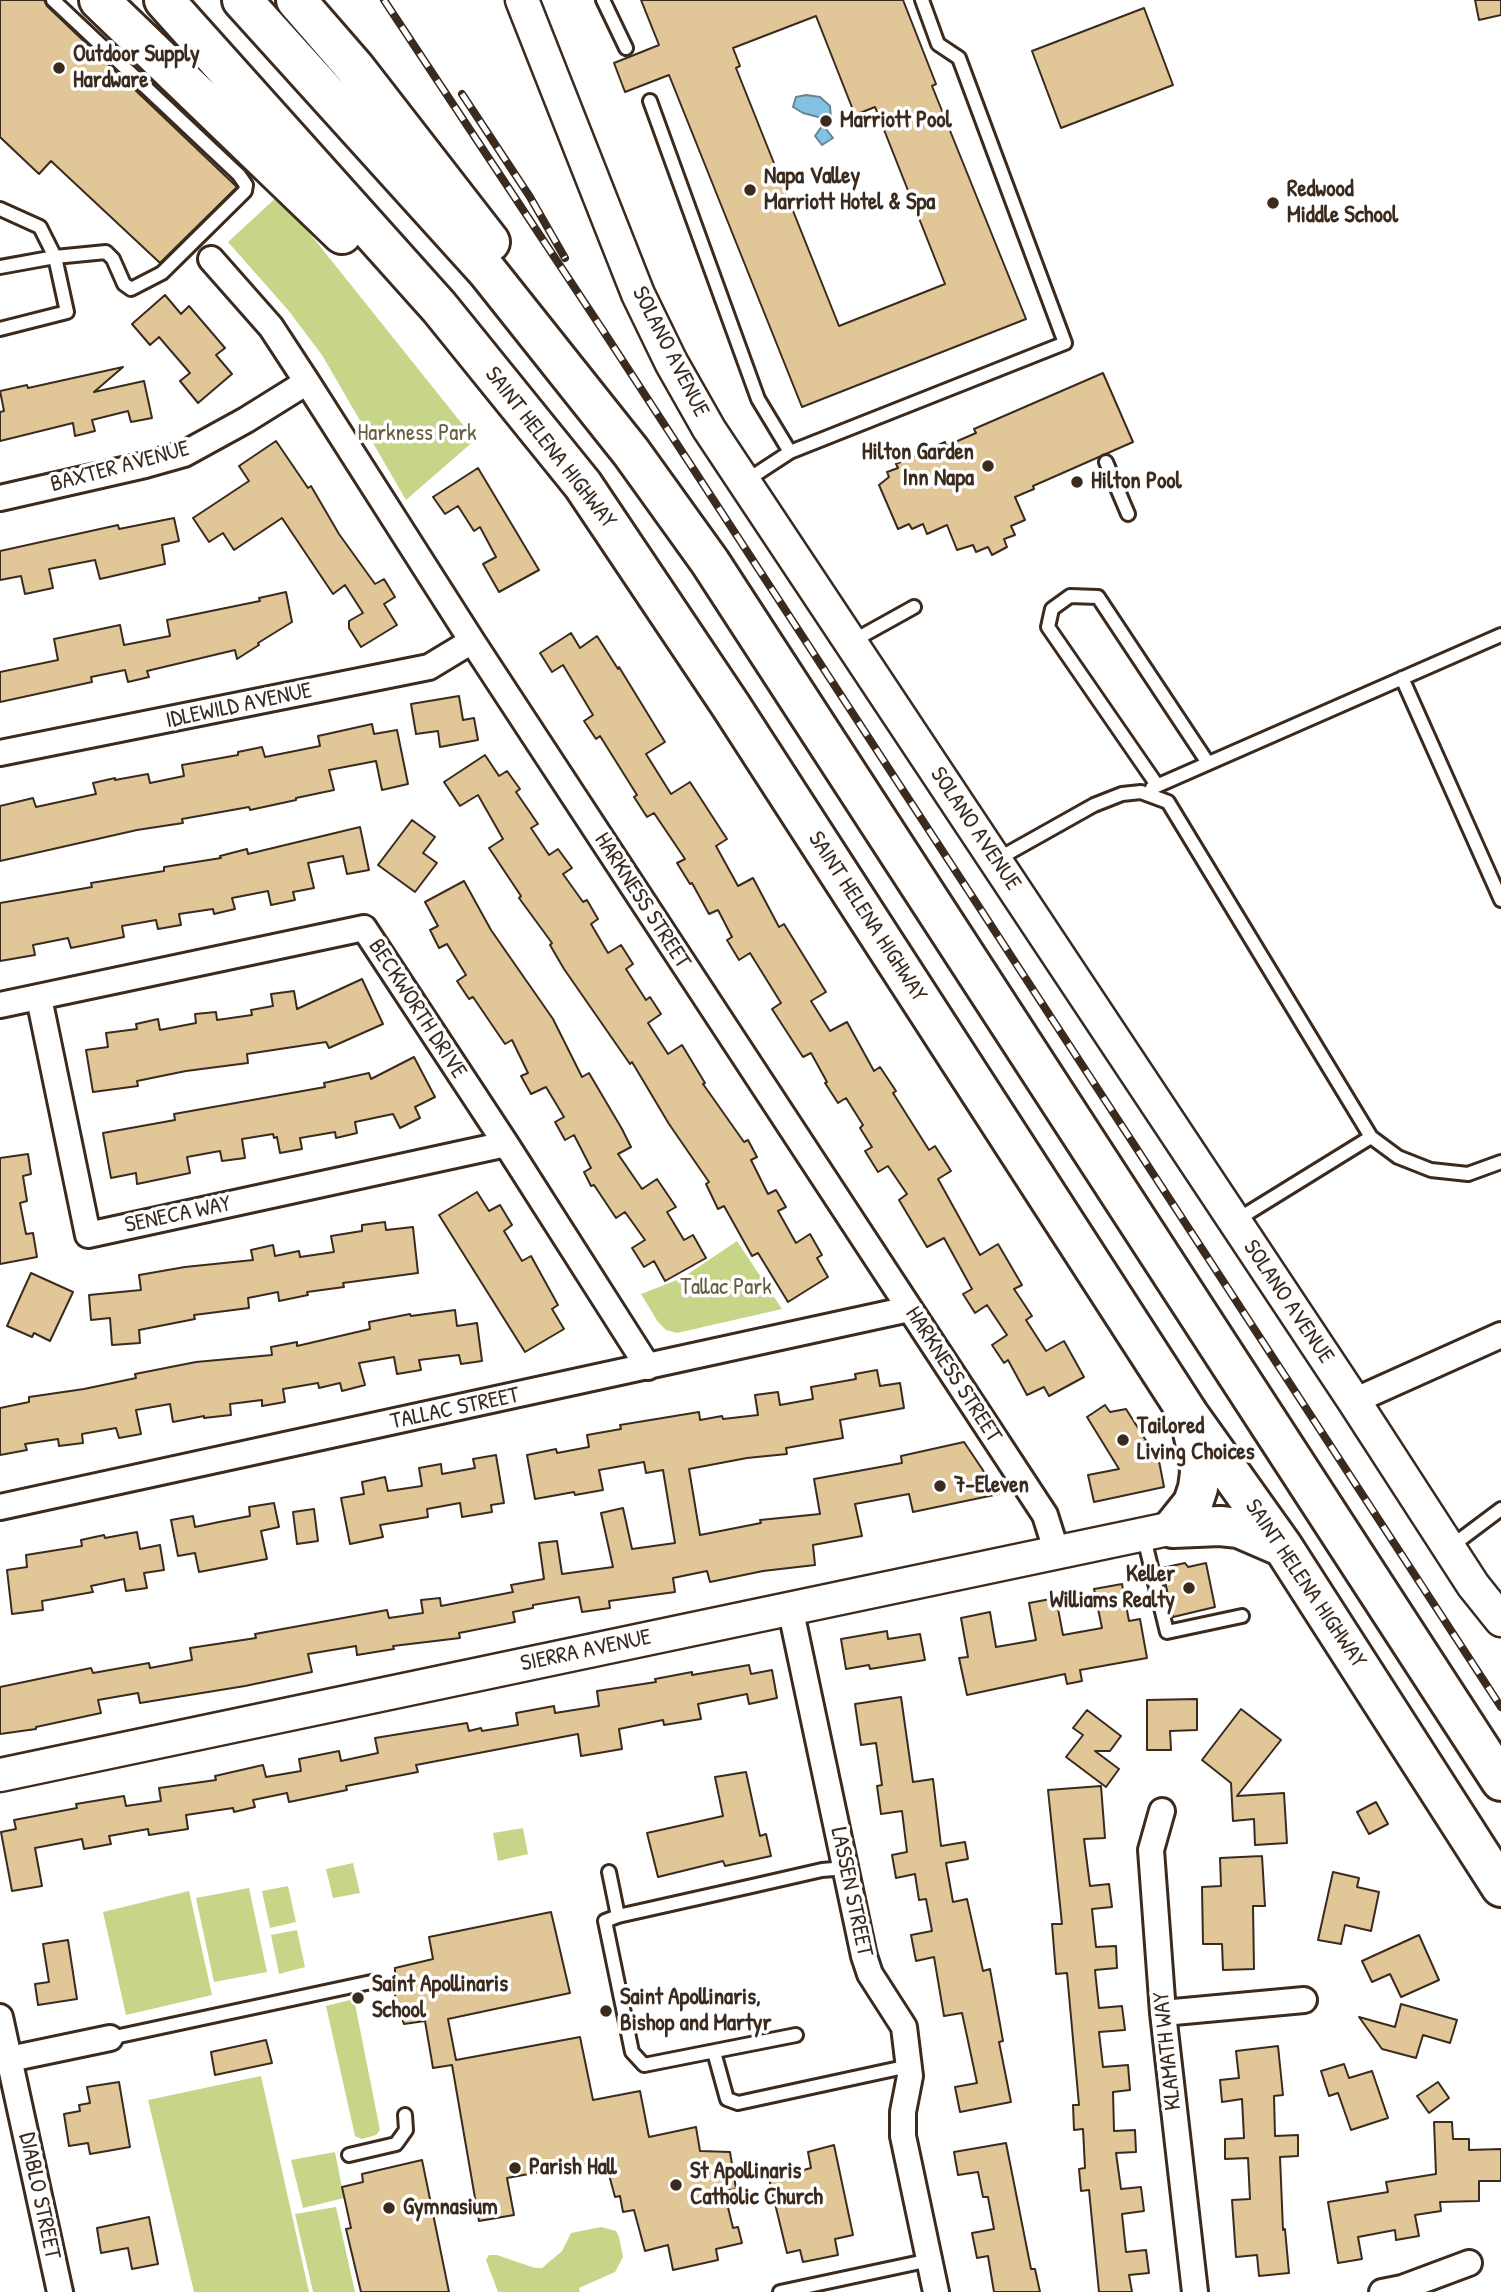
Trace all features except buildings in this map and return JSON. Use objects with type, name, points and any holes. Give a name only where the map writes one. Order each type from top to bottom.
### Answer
[{"type":"highway","points":[[99,0],[511,398]]},
{"type":"highway","name":"SAINT HELENA HIGHWAY","points":[[164,0],[439,307],[583,485],[656,592],[1189,1415],[1283,1547],[1501,1887]]},
{"type":"highway","points":[[242,0],[487,271],[631,452],[718,573],[1501,1782]]},
{"type":"highway","points":[[296,0],[394,117],[550,318],[631,452]]},
{"type":"highway","points":[[1158,1531],[1194,1503],[1200,1474],[1189,1415]]},
{"type":"highway","points":[[1158,1531],[1220,1526],[1238,1528],[1283,1547]]},
{"type":"street","name":"SOLANO AVENUE","points":[[522,0],[638,294],[671,362],[709,429],[1449,1548],[1501,1620]]},
{"type":"street","name":"HARKNESS STREET","points":[[211,259],[271,327],[307,382],[472,641],[1045,1515],[1057,1553]]},
{"type":"street","name":"BAXTER AVENUE","points":[[0,498],[184,454],[307,382]]},
{"type":"street","name":"IDLEWILD AVENUE","points":[[0,753],[429,667],[472,641]]},
{"type":"street","name":"BECKWORTH DRIVE","points":[[0,1005],[364,928],[648,1367]]},
{"type":"street","name":"SENECA WAY","points":[[39,998],[88,1235],[506,1144]]},
{"type":"street","name":"TALLAC STREET","points":[[0,1507],[909,1309]]},
{"type":"street","points":[[1354,1401],[1501,1335]]},
{"type":"street","name":"SIERRA AVENUE","points":[[0,1775],[1158,1531]]},
{"type":"street","name":"LASSEN STREET","points":[[790,1607],[864,1956],[870,1974],[904,2027],[909,2088],[903,2112],[903,2136],[936,2292]]},
{"type":"street","name":"KLAMATH WAY","points":[[1162,1811],[1151,1850],[1163,2013],[1195,2292]]},
{"type":"street","points":[[1163,2013],[1304,2000]]},
{"type":"street","name":"DIABLO STREET","points":[[0,2017],[5,2060],[60,2292]]},
{"type":"street","points":[[5,2060],[110,2038]]},
{"type":"street","points":[[1382,2292],[1402,2288],[1469,2263]]},
{"type":"lane","points":[[0,267],[55,257],[106,252],[113,259],[124,285],[131,289],[162,273],[245,191],[246,185],[239,175],[53,0]]},
{"type":"lane","points":[[603,0],[626,48]]},
{"type":"lane","points":[[744,482],[790,452],[1065,343],[959,58],[938,44],[922,0]]},
{"type":"lane","points":[[650,101],[758,399],[790,452]]},
{"type":"lane","points":[[0,209],[40,227],[55,257],[67,312],[0,329]]},
{"type":"lane","points":[[1106,462],[1128,514]]},
{"type":"lane","points":[[1157,785],[1048,627],[1052,609],[1070,596],[1098,597],[1208,763]]},
{"type":"lane","points":[[851,642],[914,607]]},
{"type":"lane","points":[[995,860],[1094,806],[1122,794],[1142,792],[1501,635]]},
{"type":"lane","points":[[1402,678],[1501,900]]},
{"type":"lane","points":[[1142,792],[1168,802],[1371,1137],[1398,1157],[1431,1170],[1468,1174],[1501,1161]]},
{"type":"lane","points":[[1235,1222],[1371,1137]]},
{"type":"lane","points":[[1449,1548],[1501,1509]]},
{"type":"lane","points":[[1158,1531],[1167,1632],[1242,1616]]},
{"type":"lane","points":[[796,2035],[644,2065],[632,2052],[605,1921],[822,1870],[846,1868]]},
{"type":"lane","points":[[609,1871],[618,1916]]},
{"type":"lane","points":[[110,2038],[376,1981]]},
{"type":"lane","points":[[714,2052],[727,2099],[738,2103],[909,2066]]},
{"type":"lane","points":[[349,2155],[396,2144],[406,2130],[405,2115]]},
{"type":"lane","points":[[780,2292],[930,2260]]},
{"type":"green space","name":"Harkness Park","points":[[279,195],[475,440],[406,500],[322,355],[288,310],[228,242]]},
{"type":"green space","name":"Tallac Park","points":[[737,1241],[782,1309],[677,1333],[666,1330],[641,1294],[682,1278]]},
{"type":"green space","points":[[523,1828],[528,1854],[498,1861],[493,1833]]},
{"type":"green space","points":[[353,1863],[360,1893],[333,1898],[326,1869]]},
{"type":"green space","points":[[288,1886],[296,1922],[270,1928],[262,1891]]},
{"type":"green space","points":[[249,1888],[267,1972],[214,1982],[196,1898]]},
{"type":"green space","points":[[189,1891],[212,1995],[126,2015],[103,1912]]},
{"type":"green space","points":[[297,1930],[305,1967],[279,1974],[271,1935]]},
{"type":"green space","points":[[354,1999],[380,2130],[376,2135],[362,2139],[355,2136],[326,2006]]},
{"type":"green space","points":[[261,2076],[309,2292],[194,2292],[148,2100]]},
{"type":"green space","points":[[335,2152],[344,2198],[303,2208],[291,2160]]},
{"type":"green space","points":[[336,2207],[355,2292],[313,2292],[295,2214]]},
{"type":"green space","points":[[601,2227],[616,2231],[619,2237],[623,2257],[615,2272],[579,2288],[580,2292],[498,2292],[486,2260],[489,2255],[542,2268],[562,2251],[571,2233]]},
{"type":"water","name":"Marriott Pool","points":[[796,97],[820,97],[830,106],[831,118],[826,129],[833,138],[822,145],[815,136],[822,126],[822,118],[793,107]]},
{"type":"railway","points":[[384,0],[602,329],[1501,1707]]},
{"type":"railway","points":[[462,94],[530,197],[565,258]]},
{"type":"place","name":"Outdoor Supply Hardware","points":[[59,68]]},
{"type":"place","name":"Marriott Pool","points":[[826,121]]},
{"type":"place","name":"Napa Valley Marriott Hotel & Spa","points":[[750,190]]},
{"type":"place","name":"Redwood Middle School","points":[[1273,203]]},
{"type":"place","name":"Hilton Garden Inn Napa","points":[[988,466]]},
{"type":"place","name":"Hilton Pool","points":[[1077,482]]},
{"type":"place","name":"Tailored Living Choices","points":[[1123,1440]]},
{"type":"place","name":"7-Eleven","points":[[940,1486]]},
{"type":"place","name":"Keller Williams Realty","points":[[1189,1588]]},
{"type":"place","name":"Saint Apollinaris School","points":[[358,1998]]},
{"type":"place","name":"Saint Apollinaris, Bishop and Martyr","points":[[606,2011]]},
{"type":"place","name":"Parish Hall","points":[[515,2168]]},
{"type":"place","name":"St Apollinaris Catholic Church","points":[[676,2185]]},
{"type":"place","name":"Gymnasium","points":[[389,2208]]}]
